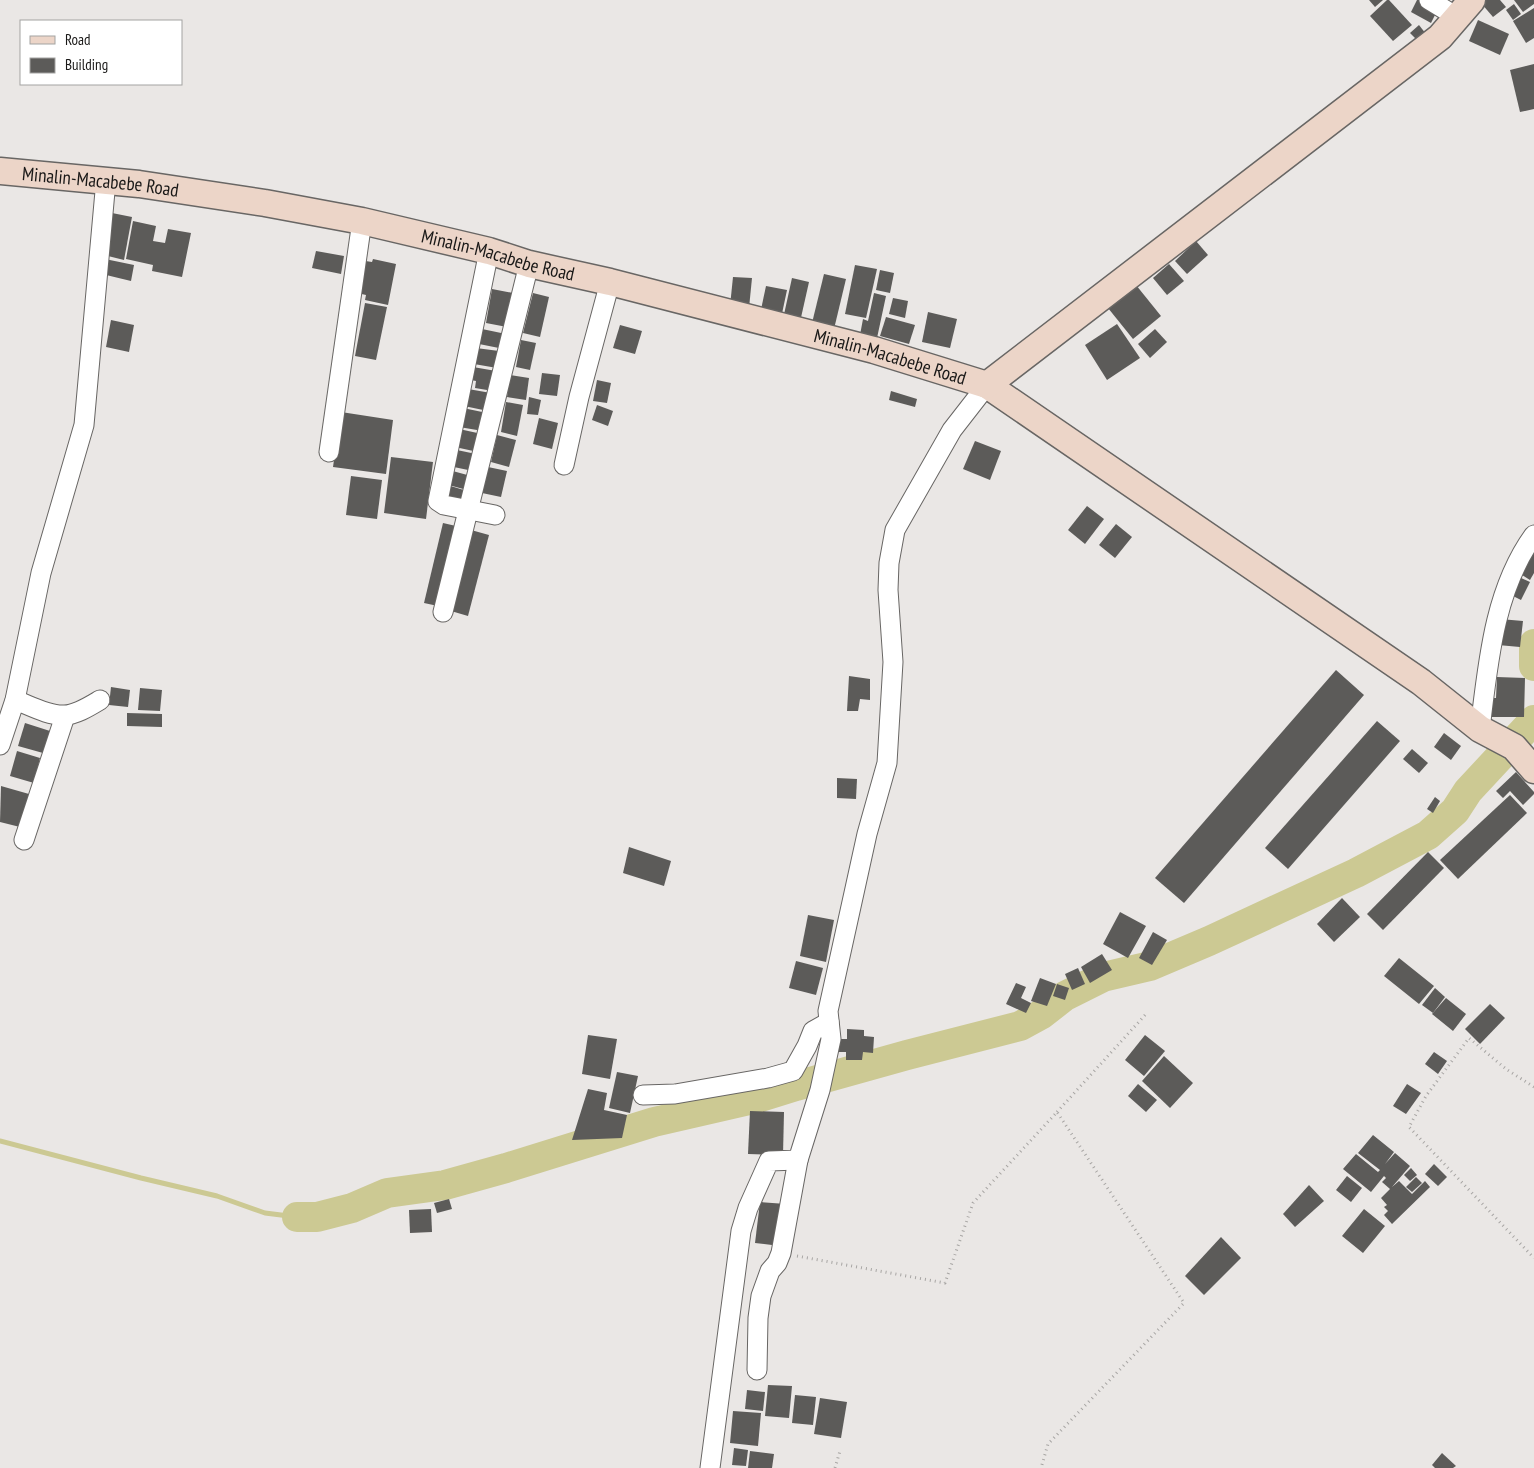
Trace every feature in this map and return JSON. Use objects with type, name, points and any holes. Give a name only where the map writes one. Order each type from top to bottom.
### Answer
[{"type":"main road","points":[[987,385],[1440,36],[1465,9]]},
{"type":"main road","name":"Minalin-Macabebe Road","points":[[0,172],[106,180],[265,203],[362,221],[489,251],[529,264],[610,282],[874,350],[987,385],[1421,682],[1480,729],[1514,747],[1534,770]]},
{"type":"street","points":[[1429,0],[1465,9]]},
{"type":"street","points":[[0,745],[15,700],[41,573],[84,425],[106,180]]},
{"type":"street","points":[[329,452],[362,221]]},
{"type":"street","points":[[489,251],[438,501],[444,505],[495,514]]},
{"type":"street","points":[[443,612],[529,264]]},
{"type":"street","points":[[564,465],[579,397],[610,282]]},
{"type":"street","points":[[757,1370],[758,1318],[761,1296],[780,1253],[798,1160],[820,1090],[830,1031],[828,1011],[867,834],[887,762],[893,662],[888,563],[895,530],[952,430],[987,385]]},
{"type":"street","points":[[1480,729],[1493,638],[1504,597],[1521,553],[1534,535]]},
{"type":"street","points":[[15,700],[53,714],[65,716],[100,700]]},
{"type":"street","points":[[24,840],[65,716]]},
{"type":"street","points":[[643,1095],[675,1094],[768,1078],[793,1071],[813,1031],[830,1031]]},
{"type":"street","points":[[710,1468],[741,1231],[769,1161],[798,1160]]},
{"type":"path","points":[[780,1253],[945,1283],[973,1203],[1146,1014]]},
{"type":"path","points":[[1534,1087],[1506,1069],[1469,1038],[1426,1096],[1409,1127],[1534,1258]]},
{"type":"path","points":[[1041,1468],[1048,1444],[1184,1303],[1057,1112]]},
{"type":"path","points":[[835,1468],[840,1451]]},
{"type":"building","points":[[1369,0],[1383,0],[1375,7]]},
{"type":"building","points":[[1387,0],[1412,25],[1393,41],[1370,16]]},
{"type":"building","points":[[1417,0],[1422,0],[1438,9],[1431,23],[1411,12]]},
{"type":"building","points":[[1485,0],[1500,0],[1506,7],[1493,17],[1481,3]]},
{"type":"building","points":[[1514,0],[1534,0],[1534,4],[1523,12]]},
{"type":"building","points":[[1514,4],[1521,14],[1513,20],[1506,10]]},
{"type":"building","points":[[1534,8],[1534,38],[1526,43],[1513,21]]},
{"type":"building","points":[[1478,20],[1509,34],[1500,55],[1469,41]]},
{"type":"building","points":[[1419,25],[1426,34],[1418,41],[1410,33]]},
{"type":"building","points":[[1534,64],[1534,109],[1520,112],[1510,70]]},
{"type":"building","points":[[112,213],[132,217],[124,260],[104,255]]},
{"type":"building","points":[[133,221],[156,226],[153,241],[165,243],[168,229],[191,233],[182,277],[152,271],[153,265],[126,259]]},
{"type":"building","points":[[1196,241],[1208,255],[1187,274],[1175,261]]},
{"type":"building","points":[[316,251],[344,256],[341,274],[312,268]]},
{"type":"building","points":[[105,259],[134,265],[131,281],[102,274]]},
{"type":"building","points":[[373,259],[396,264],[388,305],[365,300],[366,295],[353,292],[359,260],[372,262]]},
{"type":"building","points":[[1169,264],[1184,281],[1167,295],[1153,278]]},
{"type":"building","points":[[855,265],[877,269],[866,318],[845,314]]},
{"type":"building","points":[[880,270],[894,273],[890,293],[876,290]]},
{"type":"building","points":[[824,274],[846,279],[834,329],[812,323]]},
{"type":"building","points":[[733,277],[752,278],[749,308],[730,306]]},
{"type":"building","points":[[792,278],[809,282],[800,322],[783,319]]},
{"type":"building","points":[[1136,285],[1161,316],[1133,339],[1108,308]]},
{"type":"building","points":[[766,286],[787,290],[780,323],[759,319]]},
{"type":"building","points":[[492,289],[513,293],[507,327],[486,323]]},
{"type":"building","points":[[533,293],[549,297],[540,337],[523,333]]},
{"type":"building","points":[[874,293],[886,296],[877,338],[860,335],[863,319],[868,321]]},
{"type":"building","points":[[893,298],[908,301],[905,318],[889,314]]},
{"type":"building","points":[[365,303],[387,307],[376,360],[355,356]]},
{"type":"building","points":[[928,312],[957,319],[950,348],[922,342]]},
{"type":"building","points":[[886,317],[915,325],[909,344],[880,336]]},
{"type":"building","points":[[111,320],[134,325],[129,352],[106,347]]},
{"type":"building","points":[[1117,324],[1140,358],[1107,380],[1085,345]]},
{"type":"building","points":[[620,325],[642,331],[635,354],[613,348]]},
{"type":"building","points":[[482,329],[506,334],[504,349],[479,344]]},
{"type":"building","points":[[1155,329],[1167,342],[1150,358],[1138,344]]},
{"type":"building","points":[[521,340],[536,343],[530,370],[516,367]]},
{"type":"building","points":[[476,348],[499,351],[497,368],[474,364]]},
{"type":"building","points":[[473,367],[496,371],[493,391],[475,388],[476,381],[471,380]]},
{"type":"building","points":[[542,373],[560,375],[557,396],[539,394]]},
{"type":"building","points":[[510,375],[529,378],[526,400],[507,397]]},
{"type":"building","points":[[597,380],[611,383],[607,403],[593,401]]},
{"type":"building","points":[[468,389],[491,393],[488,411],[464,406]]},
{"type":"building","points":[[891,391],[917,399],[915,407],[889,400]]},
{"type":"building","points":[[529,397],[541,400],[538,415],[527,414]]},
{"type":"building","points":[[506,402],[523,405],[517,436],[501,432]]},
{"type":"building","points":[[597,405],[613,411],[608,426],[592,420]]},
{"type":"building","points":[[463,408],[487,413],[483,431],[459,427]]},
{"type":"building","points":[[341,412],[393,420],[386,474],[333,467]]},
{"type":"building","points":[[539,418],[558,423],[552,449],[533,444]]},
{"type":"building","points":[[459,429],[482,434],[478,452],[455,447]]},
{"type":"building","points":[[497,435],[516,440],[509,467],[491,462]]},
{"type":"building","points":[[975,441],[1001,451],[990,480],[963,469]]},
{"type":"building","points":[[452,449],[476,454],[473,471],[449,466]]},
{"type":"building","points":[[391,457],[433,462],[426,519],[384,513]]},
{"type":"building","points":[[488,467],[507,471],[501,497],[482,493]]},
{"type":"building","points":[[449,470],[471,476],[467,490],[445,484]]},
{"type":"building","points":[[351,476],[382,480],[377,519],[346,515]]},
{"type":"building","points":[[444,484],[467,491],[462,507],[440,501]]},
{"type":"building","points":[[1087,506],[1104,519],[1085,544],[1068,530]]},
{"type":"building","points":[[443,523],[456,526],[438,606],[424,603]]},
{"type":"building","points":[[1116,524],[1132,537],[1115,558],[1099,545]]},
{"type":"building","points":[[471,530],[489,535],[468,616],[451,611]]},
{"type":"building","points":[[1534,552],[1534,573],[1530,580],[1519,573]]},
{"type":"building","points":[[1519,577],[1530,582],[1521,600],[1511,595]]},
{"type":"building","points":[[1500,619],[1523,621],[1520,647],[1498,645]]},
{"type":"building","points":[[1336,670],[1364,695],[1184,903],[1155,878]]},
{"type":"building","points":[[849,676],[870,679],[870,700],[860,699],[858,711],[847,711]]},
{"type":"building","points":[[1497,677],[1525,678],[1524,717],[1489,717],[1490,698],[1496,698]]},
{"type":"building","points":[[111,687],[130,690],[128,707],[109,705]]},
{"type":"building","points":[[140,688],[162,690],[160,711],[138,710]]},
{"type":"building","points":[[127,713],[162,714],[162,727],[127,726]]},
{"type":"building","points":[[1377,721],[1400,741],[1288,869],[1265,848]]},
{"type":"building","points":[[25,723],[50,731],[43,753],[18,746]]},
{"type":"building","points":[[1444,733],[1461,746],[1451,760],[1434,747]]},
{"type":"building","points":[[1412,749],[1428,763],[1419,773],[1403,759]]},
{"type":"building","points":[[17,751],[40,758],[34,783],[10,776]]},
{"type":"building","points":[[1516,772],[1534,792],[1523,805],[1510,791],[1503,798],[1496,791]]},
{"type":"building","points":[[837,778],[857,779],[856,799],[837,798]]},
{"type":"building","points":[[1,786],[29,794],[20,827],[0,822]]},
{"type":"building","points":[[1510,795],[1527,813],[1458,879],[1440,860]]},
{"type":"building","points":[[1435,797],[1440,801],[1433,813],[1427,809]]},
{"type":"building","points":[[629,847],[671,861],[664,886],[623,873]]},
{"type":"building","points":[[1428,852],[1444,868],[1383,930],[1367,914]]},
{"type":"building","points":[[1342,898],[1360,917],[1334,942],[1317,924]]},
{"type":"building","points":[[1120,912],[1146,926],[1128,958],[1103,944]]},
{"type":"building","points":[[808,915],[834,920],[826,962],[800,956]]},
{"type":"building","points":[[1153,932],[1167,940],[1152,965],[1139,958]]},
{"type":"building","points":[[1102,954],[1112,970],[1090,983],[1081,967]]},
{"type":"building","points":[[1399,958],[1434,986],[1419,1004],[1384,976]]},
{"type":"building","points":[[796,961],[823,968],[816,995],[789,988]]},
{"type":"building","points":[[1078,968],[1085,984],[1072,990],[1065,974]]},
{"type":"building","points":[[1040,978],[1056,984],[1047,1006],[1031,1001]]},
{"type":"building","points":[[1016,983],[1026,987],[1021,998],[1031,1003],[1026,1013],[1006,1004]]},
{"type":"building","points":[[1057,984],[1069,988],[1065,1000],[1053,996]]},
{"type":"building","points":[[1435,988],[1445,997],[1433,1013],[1422,1005]]},
{"type":"building","points":[[1446,998],[1466,1014],[1453,1031],[1432,1014]]},
{"type":"building","points":[[1490,1004],[1505,1018],[1480,1044],[1465,1029]]},
{"type":"building","points":[[847,1029],[864,1030],[864,1036],[874,1037],[873,1053],[863,1052],[862,1060],[846,1060],[846,1052],[837,1052],[838,1039],[847,1039]]},
{"type":"building","points":[[588,1035],[617,1039],[610,1079],[582,1074]]},
{"type":"building","points":[[1145,1035],[1165,1051],[1144,1076],[1125,1060]]},
{"type":"building","points":[[1434,1052],[1447,1061],[1438,1074],[1425,1064]]},
{"type":"building","points":[[1164,1056],[1193,1083],[1170,1108],[1142,1081]]},
{"type":"building","points":[[617,1072],[638,1076],[630,1113],[609,1108]]},
{"type":"building","points":[[1138,1084],[1157,1100],[1146,1112],[1128,1096]]},
{"type":"building","points":[[1407,1084],[1421,1093],[1406,1114],[1393,1106]]},
{"type":"building","points":[[588,1089],[607,1093],[604,1110],[627,1115],[622,1138],[572,1140]]},
{"type":"building","points":[[750,1111],[784,1112],[783,1155],[748,1154]]},
{"type":"building","points":[[1373,1135],[1394,1152],[1385,1164],[1395,1153],[1410,1166],[1392,1187],[1399,1181],[1412,1194],[1425,1181],[1430,1187],[1392,1224],[1384,1215],[1388,1211],[1384,1207],[1387,1205],[1381,1198],[1390,1189],[1382,1182],[1386,1178],[1384,1176],[1371,1192],[1343,1169],[1356,1154],[1378,1172],[1380,1170],[1358,1153]]},
{"type":"building","points":[[1434,1164],[1447,1177],[1438,1186],[1425,1174]]},
{"type":"building","points":[[1411,1168],[1417,1175],[1410,1181],[1404,1175]]},
{"type":"building","points":[[1347,1176],[1362,1188],[1351,1202],[1336,1190]]},
{"type":"building","points":[[1416,1177],[1422,1183],[1412,1192],[1406,1187]]},
{"type":"building","points":[[1309,1185],[1324,1201],[1295,1227],[1283,1214]]},
{"type":"building","points":[[449,1199],[452,1209],[437,1213],[434,1203]]},
{"type":"building","points":[[760,1202],[786,1204],[780,1246],[755,1243]]},
{"type":"building","points":[[431,1209],[432,1232],[410,1233],[409,1210]]},
{"type":"building","points":[[1364,1209],[1385,1226],[1363,1253],[1342,1236]]},
{"type":"building","points":[[1221,1237],[1241,1258],[1204,1295],[1185,1276]]},
{"type":"building","points":[[768,1385],[792,1386],[789,1418],[765,1416]]},
{"type":"building","points":[[747,1390],[765,1392],[763,1411],[745,1409]]},
{"type":"building","points":[[795,1395],[816,1397],[813,1425],[792,1423]]},
{"type":"building","points":[[820,1398],[847,1402],[841,1438],[814,1434]]},
{"type":"building","points":[[733,1411],[761,1413],[758,1446],[730,1443]]},
{"type":"building","points":[[734,1448],[748,1450],[746,1466],[732,1465]]},
{"type":"building","points":[[750,1451],[774,1454],[772,1468],[748,1468]]},
{"type":"building","points":[[1442,1453],[1456,1466],[1453,1468],[1435,1468],[1432,1465]]},
{"type":"waterway","points":[[1534,644],[1534,666]]},
{"type":"waterway","points":[[297,1217],[317,1217],[352,1208],[387,1193],[445,1185],[654,1122],[754,1099],[907,1055],[1020,1026],[1042,1014],[1065,996],[1103,977],[1150,966],[1209,941],[1356,873],[1428,835],[1455,811],[1468,791],[1534,720]]},
{"type":"waterway","points":[[0,1141],[217,1196],[265,1213],[297,1217]]}]
